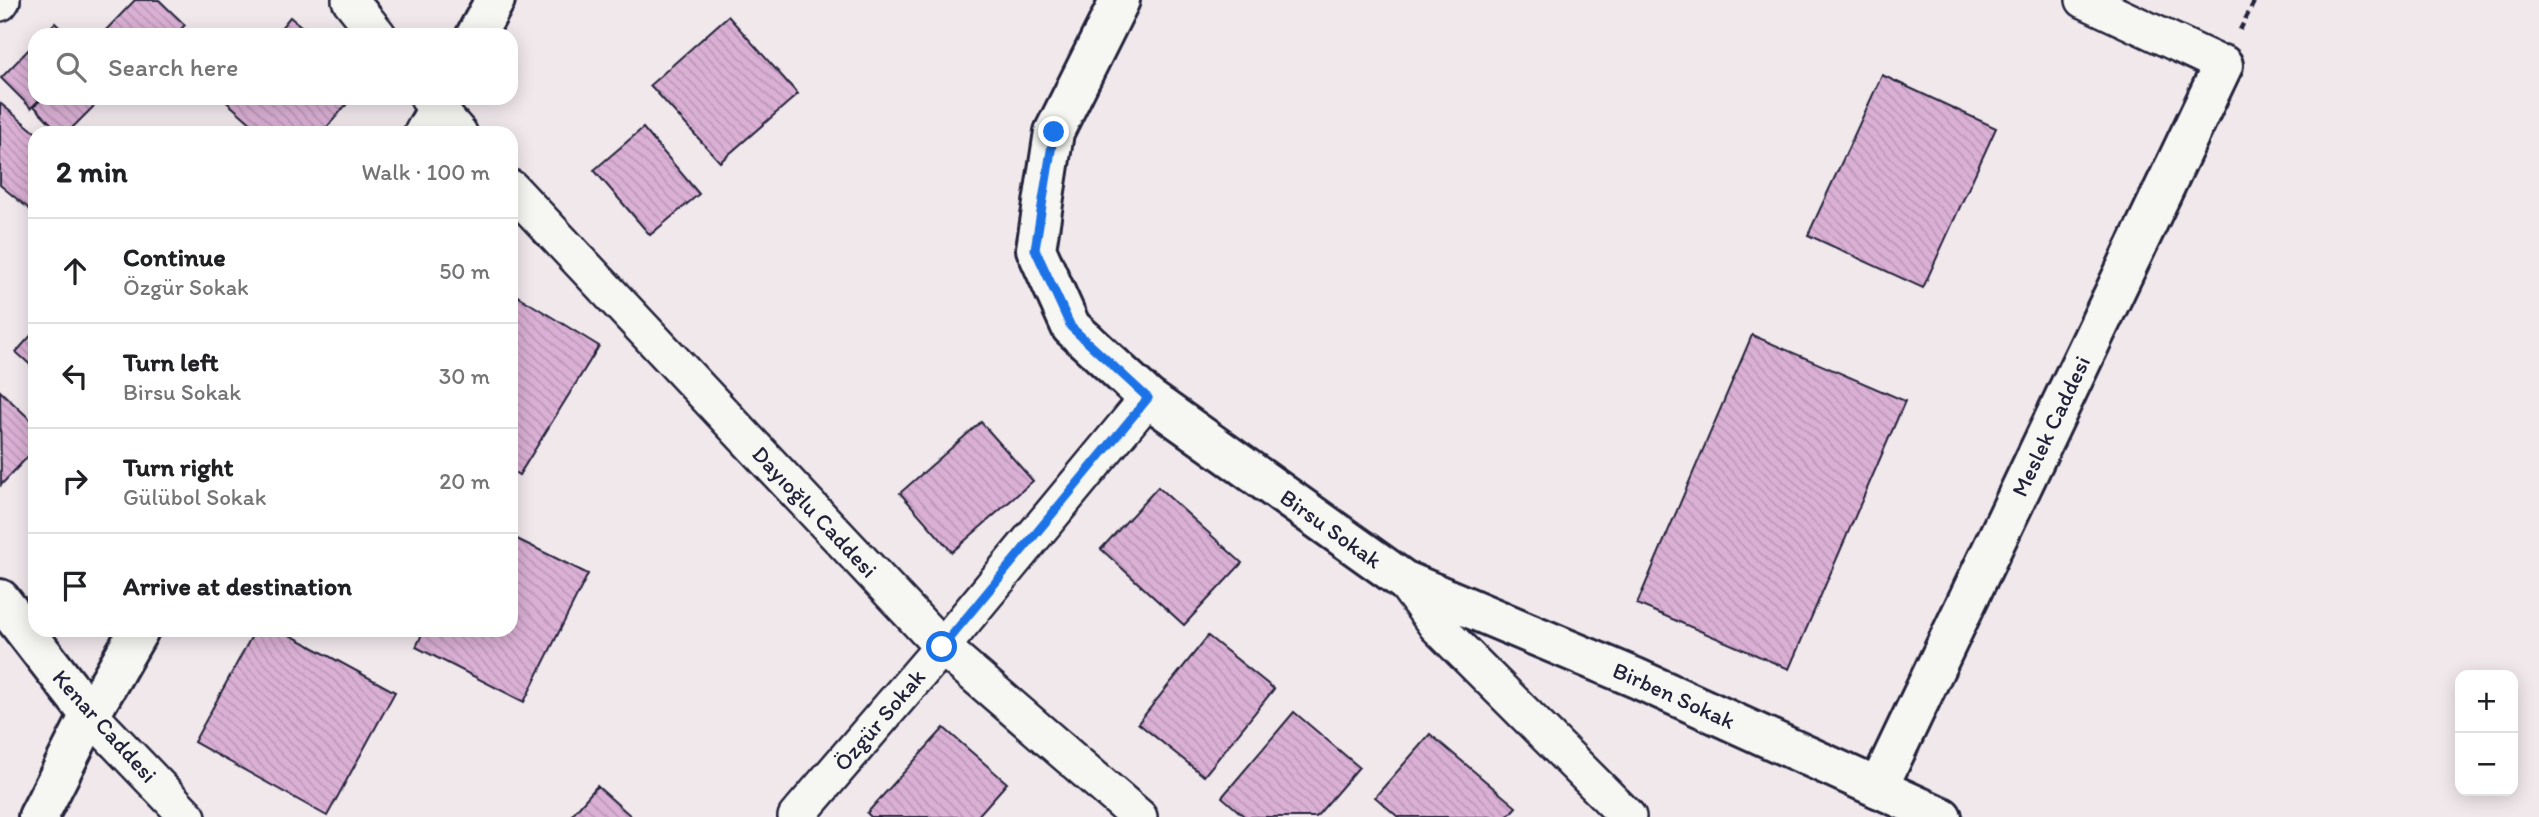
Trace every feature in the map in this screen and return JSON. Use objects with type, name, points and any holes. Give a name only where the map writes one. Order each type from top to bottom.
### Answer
[{"type":"street","points":[[350,0],[372,28]]},
{"type":"street","points":[[480,28],[495,0]]},
{"type":"street","name":"Birsu Sokak","points":[[1120,0],[1054,132],[1035,249],[1071,327],[1148,398],[1403,580],[1436,625],[1628,817]]},
{"type":"street","points":[[2084,0],[2223,65]]},
{"type":"street","name":"Meslek Caddesi","points":[[1878,788],[2223,65]]},
{"type":"street","name":"Dayıoğlu Caddesi","points":[[518,195],[942,647],[1139,817]]},
{"type":"street","name":"Özgür Sokak","points":[[796,817],[942,647],[1148,398]]},
{"type":"street","name":"Birben Sokak","points":[[1403,580],[1636,678],[1942,817]]},
{"type":"street","name":"Kenar Caddesi","points":[[0,599],[28,635]]},
{"type":"street","name":"Kenar Caddesi","points":[[29,637],[90,715],[188,817]]},
{"type":"street","points":[[38,817],[90,715],[135,637]]},
{"type":"building","points":[[135,0],[159,0],[185,25],[182,28],[108,28]]},
{"type":"building","points":[[728,16],[798,94],[720,162],[650,85]]},
{"type":"building","points":[[290,17],[303,28],[281,28]]},
{"type":"building","points":[[28,50],[28,105],[1,78]]},
{"type":"building","points":[[1882,75],[1996,128],[1923,288],[1808,235]]},
{"type":"building","points":[[0,103],[28,126],[28,208],[0,185]]},
{"type":"building","points":[[95,105],[74,126],[53,126],[34,106]]},
{"type":"building","points":[[230,105],[346,105],[328,126],[254,126]]},
{"type":"building","points":[[643,128],[699,194],[650,235],[594,170]]},
{"type":"building","points":[[518,296],[599,346],[518,474]]},
{"type":"building","points":[[1752,335],[1905,401],[1789,669],[1637,604]]},
{"type":"building","points":[[28,339],[28,363],[16,352]]},
{"type":"building","points":[[0,391],[28,417],[28,456],[1,485]]},
{"type":"building","points":[[981,422],[1033,481],[952,552],[900,493]]},
{"type":"building","points":[[1158,487],[1242,563],[1184,625],[1101,549]]},
{"type":"building","points":[[518,539],[588,574],[524,702],[416,647],[421,637],[518,637]]},
{"type":"building","points":[[1208,636],[1274,689],[1204,776],[1138,723]]},
{"type":"building","points":[[251,637],[294,637],[395,692],[327,816],[194,742]]},
{"type":"building","points":[[1294,712],[1359,767],[1316,817],[1245,817],[1222,797]]},
{"type":"building","points":[[944,728],[1007,783],[977,817],[871,817],[867,813]]},
{"type":"building","points":[[1430,734],[1516,807],[1507,817],[1398,817],[1375,797]]},
{"type":"building","points":[[597,786],[632,817],[570,817]]},
{"type":"route","points":[[942,647],[1148,398],[1071,327],[1035,249],[1054,132]]}]
